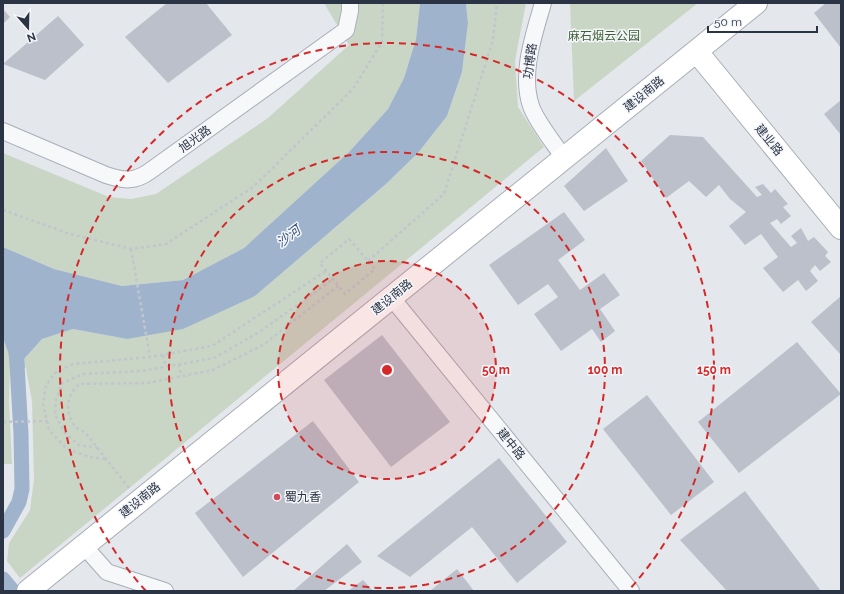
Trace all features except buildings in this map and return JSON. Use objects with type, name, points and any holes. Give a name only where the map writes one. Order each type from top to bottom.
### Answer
[{"type":"street","name":"旭光路","points":[[3,130],[112,176],[128,180],[137,179],[346,30],[350,3]]},
{"type":"street","name":"功博路","points":[[543,3],[534,34],[526,82],[531,108],[564,158]]},
{"type":"street","name":"建设南路","points":[[36,588],[139,501],[756,3]]},
{"type":"street","name":"建业路","points":[[697,52],[841,228]]},
{"type":"street","name":"建中路","points":[[391,297],[631,591]]},
{"type":"street","points":[[84,546],[107,572],[165,591]]},
{"type":"path","points":[[3,210],[67,233],[131,249],[166,244],[254,187],[353,89],[382,42],[383,3]]},
{"type":"path","points":[[368,261],[444,194],[493,40],[498,3]]},
{"type":"path","points":[[349,239],[375,269],[345,294],[326,271],[320,263],[349,239]]},
{"type":"path","points":[[131,249],[150,357]]},
{"type":"path","points":[[106,459],[90,457],[67,449],[50,430],[42,405],[46,386],[55,373],[73,364],[150,357],[212,346],[326,271]]},
{"type":"path","points":[[98,448],[79,446],[65,433],[55,415],[56,400],[62,383],[83,374],[142,371],[214,358],[255,335],[333,279]]},
{"type":"path","points":[[139,501],[85,432],[80,430],[72,422],[67,410],[71,394],[80,384],[148,383],[214,370],[263,344],[338,286]]},
{"type":"path","points":[[163,355],[166,367]]},
{"type":"path","points":[[179,364],[181,376]]},
{"type":"path","points":[[3,422],[47,421]]},
{"type":"green space","points":[[324,3],[420,3],[416,39],[404,78],[388,109],[349,152],[244,248],[183,280],[122,286],[54,269],[3,247],[3,153],[109,197],[131,199],[156,194],[268,118],[349,45]]},
{"type":"green space","points":[[466,3],[526,3],[515,61],[518,107],[544,147],[20,578],[7,561],[9,543],[30,510],[34,479],[32,401],[24,359],[42,339],[73,329],[127,339],[255,296],[386,184],[418,153],[447,116],[462,72],[468,23]]},
{"type":"green space","name":"麻石烟云公园","points":[[570,3],[698,3],[574,101]]},
{"type":"green space","points":[[3,338],[8,352],[10,365],[9,402],[12,464],[3,464]]},
{"type":"water","name":"沙河","points":[[420,3],[466,3],[468,23],[462,72],[447,116],[418,153],[386,184],[255,296],[183,329],[127,339],[73,329],[42,339],[24,359],[25,368],[10,365],[8,352],[3,338],[3,247],[54,269],[122,286],[183,280],[244,248],[349,152],[388,109],[404,78],[416,39]]},
{"type":"waterway","points":[[3,531],[19,502],[22,489],[21,434],[16,347]]},
{"type":"waterway","points":[[3,579],[13,591]]},
{"type":"place","name":"蜀九香","points":[[277,497]]}]
